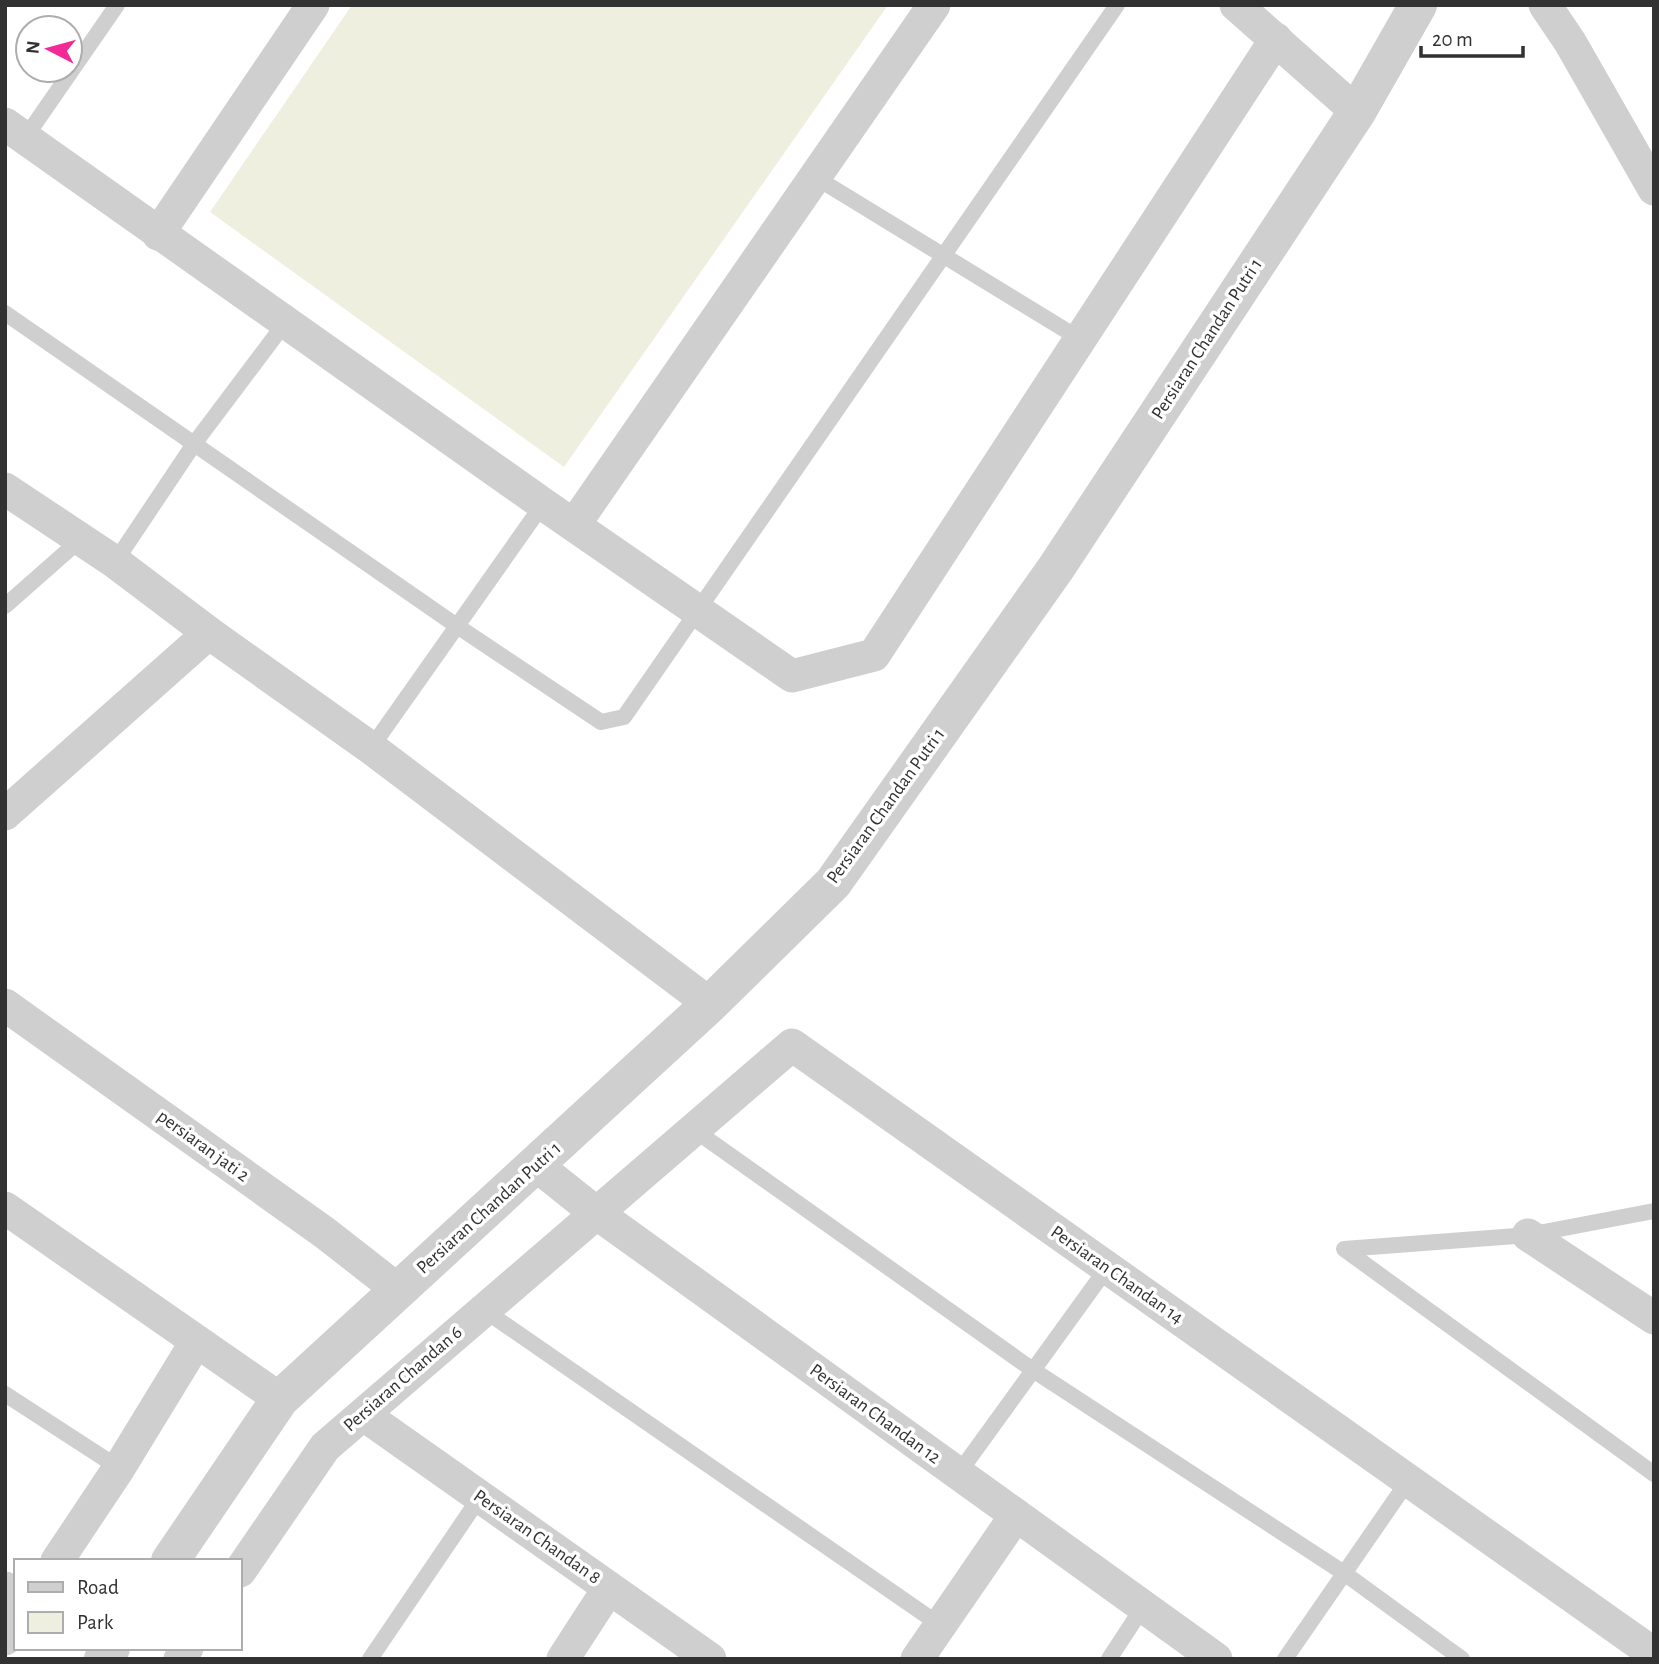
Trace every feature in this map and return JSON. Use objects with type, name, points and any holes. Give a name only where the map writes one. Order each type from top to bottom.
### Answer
[{"type":"street","points":[[158,234],[313,5]]},
{"type":"street","points":[[574,525],[934,5]]},
{"type":"street","points":[[1236,5],[1357,112]]},
{"type":"street","name":"Persiaran Chandan Putri 1","points":[[171,1559],[280,1399],[710,1004],[833,883],[1056,568],[1357,112],[1418,5]]},
{"type":"street","points":[[1545,5],[1570,42],[1654,189]]},
{"type":"street","points":[[15,131],[158,234],[792,676],[874,655],[1276,39]]},
{"type":"street","points":[[5,489],[115,562],[370,748],[710,1004]]},
{"type":"street","points":[[5,814],[209,633]]},
{"type":"street","name":"persiaran jati 2","points":[[5,1005],[325,1233],[398,1290]]},
{"type":"street","name":"Persiaran Chandan 14","points":[[595,1212],[792,1045],[1654,1654]]},
{"type":"street","name":"Persiaran Chandan 12","points":[[536,1165],[595,1212],[1216,1659]]},
{"type":"street","points":[[5,1208],[280,1399]]},
{"type":"street","name":"Persiaran Chandan 6","points":[[242,1568],[325,1447],[595,1212]]},
{"type":"street","points":[[1528,1235],[1654,1318]]},
{"type":"street","points":[[58,1559],[119,1468],[196,1342]]},
{"type":"street","name":"Persiaran Chandan 8","points":[[363,1415],[710,1659]]},
{"type":"street","points":[[917,1659],[1016,1515]]},
{"type":"street","points":[[564,1659],[609,1588]]},
{"type":"lane","points":[[15,131],[117,5]]},
{"type":"lane","points":[[5,313],[457,626],[601,722],[624,717],[1117,5]]},
{"type":"lane","points":[[815,177],[1080,339]]},
{"type":"lane","points":[[115,562],[194,444],[285,323]]},
{"type":"lane","points":[[370,748],[543,504]]},
{"type":"lane","points":[[5,606],[80,539]]},
{"type":"lane","points":[[692,1129],[1033,1370],[1344,1573],[1462,1659]]},
{"type":"lane","points":[[1654,1211],[1528,1235],[1344,1249],[1654,1475]]},
{"type":"lane","points":[[958,1474],[1107,1268]]},
{"type":"lane","points":[[484,1310],[940,1625]]},
{"type":"lane","points":[[5,1394],[119,1468]]},
{"type":"lane","points":[[1285,1659],[1408,1481]]},
{"type":"lane","points":[[370,1659],[480,1497]]},
{"type":"lane","points":[[1109,1659],[1143,1606]]},
{"type":"green space","points":[[352,5],[888,5],[564,467],[210,212]]}]
